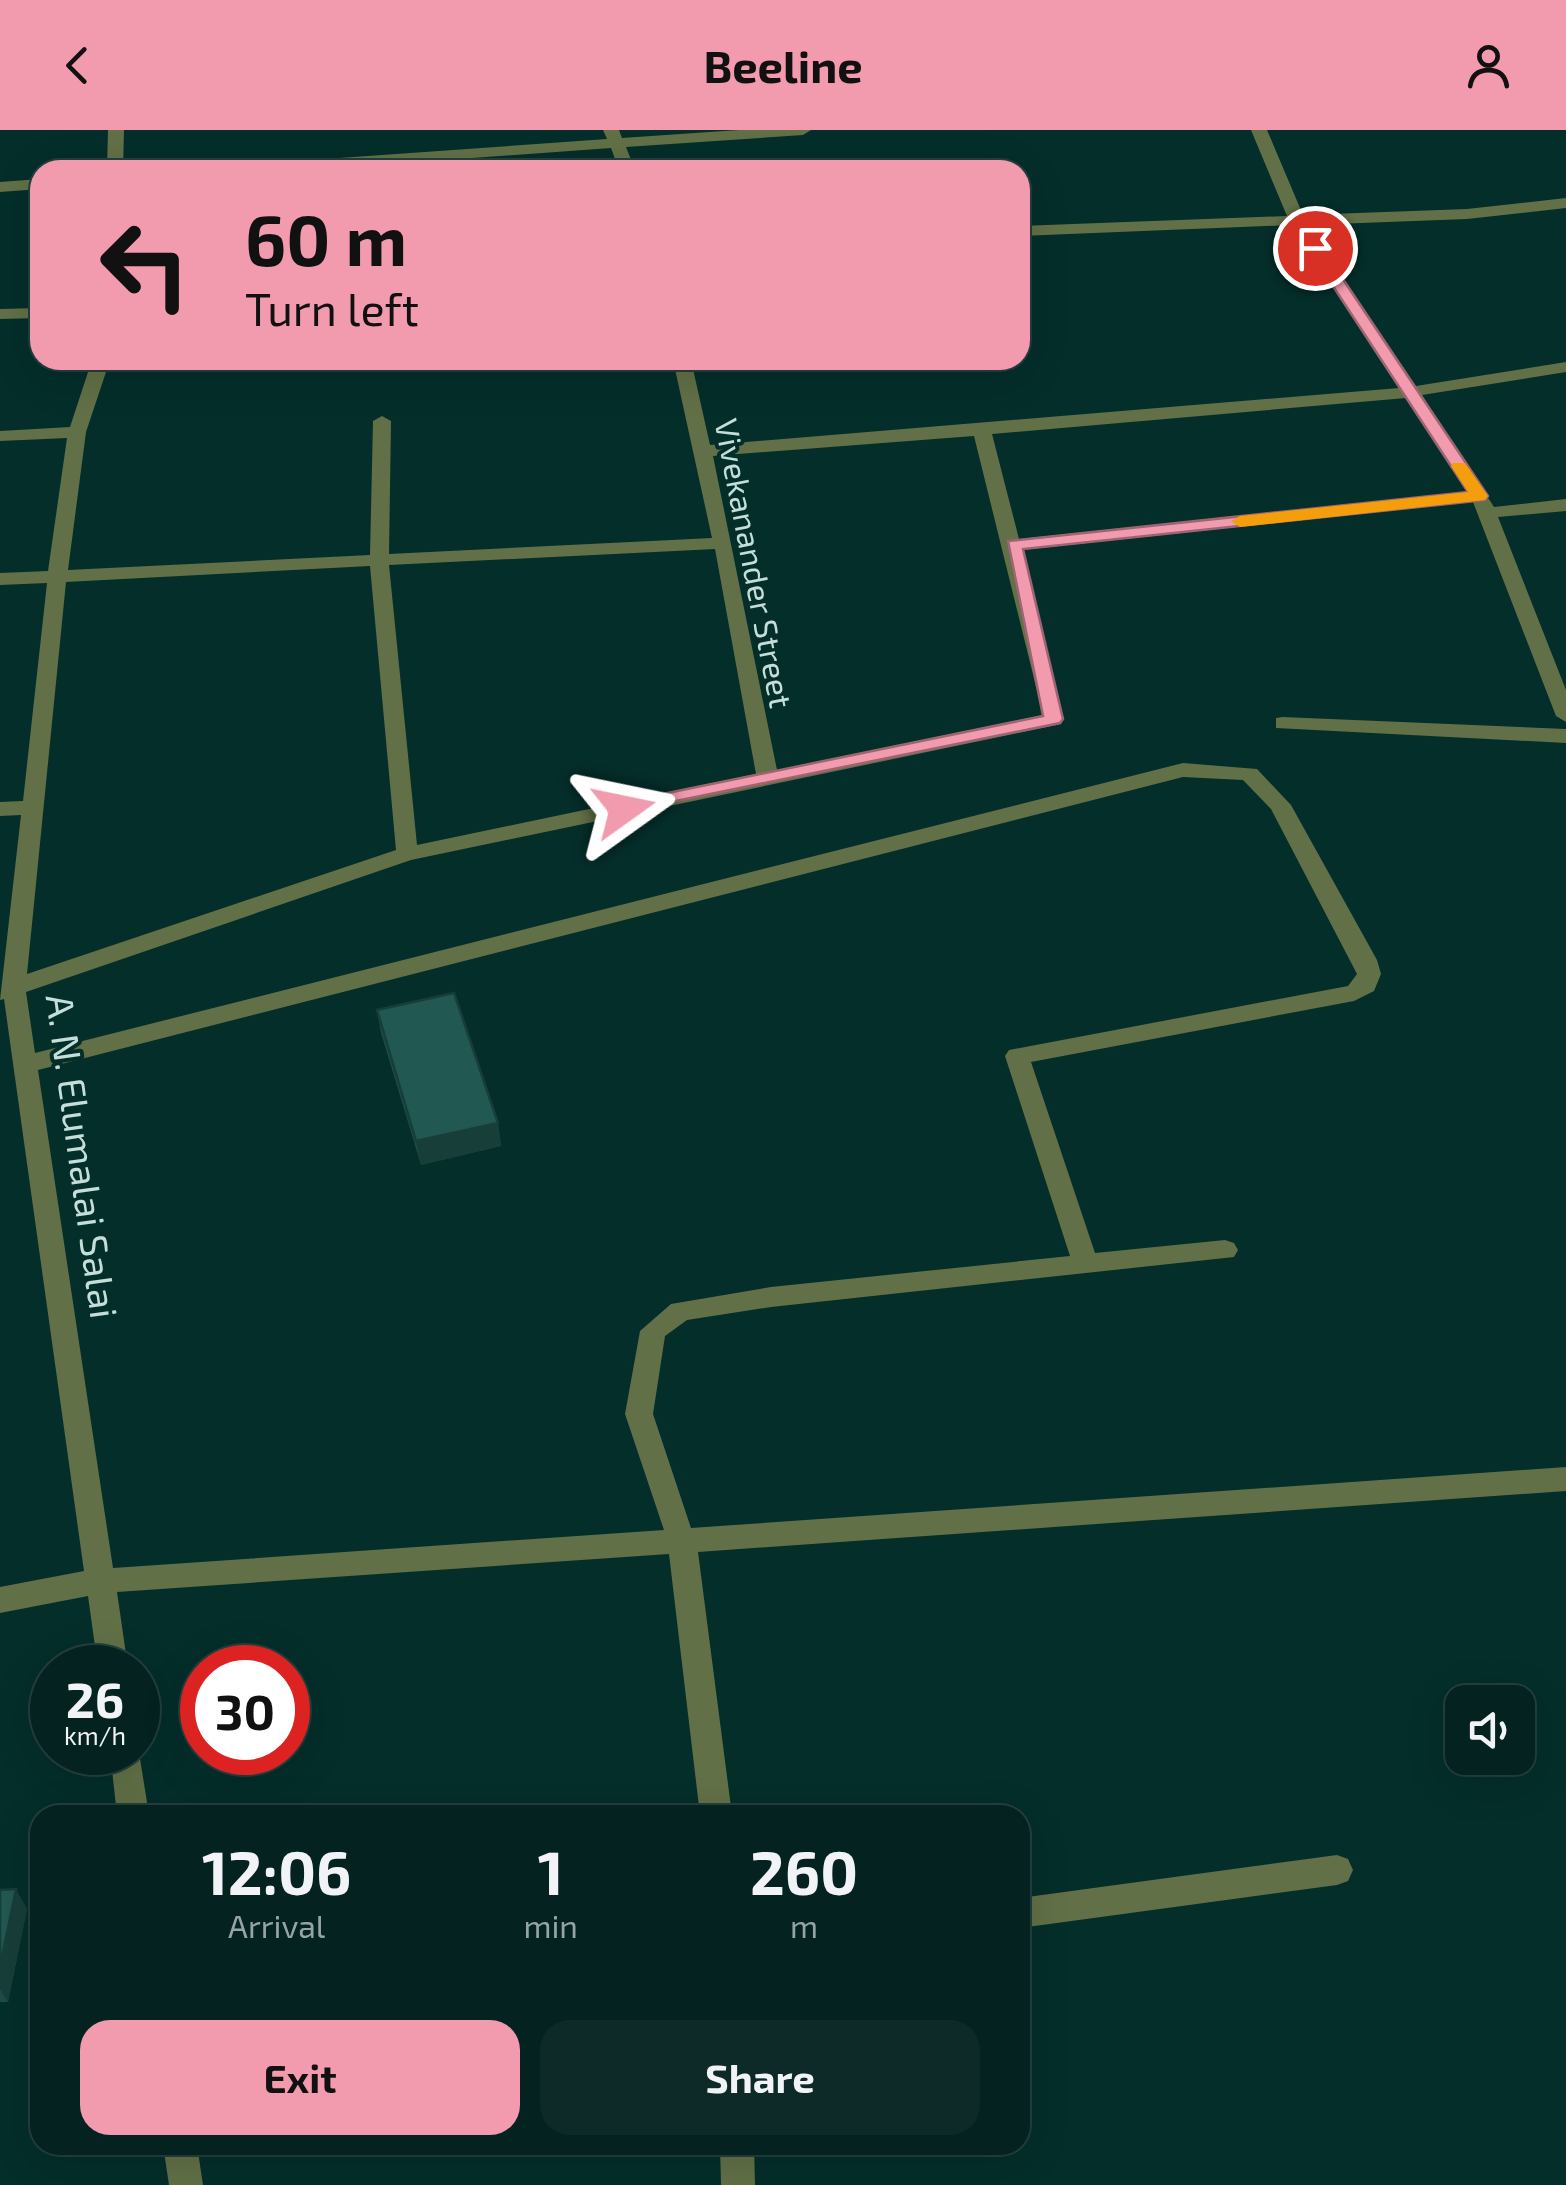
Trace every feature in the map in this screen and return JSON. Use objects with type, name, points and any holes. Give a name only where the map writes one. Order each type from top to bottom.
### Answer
[{"type":"street","points":[[115,160],[116,130]]},
{"type":"street","points":[[354,160],[614,137],[803,130]]},
{"type":"street","points":[[1258,130],[1296,219],[1482,504],[1566,716]]},
{"type":"street","points":[[0,187],[30,185]]},
{"type":"street","points":[[1030,231],[1467,214],[1566,203]]},
{"type":"street","points":[[0,314],[30,313]]},
{"type":"street","points":[[704,451],[1410,392],[1566,367]]},
{"type":"street","name":"A. N. Elumalai Salai","points":[[98,370],[78,432],[57,576],[35,808],[7,990],[26,1064],[110,1645]]},
{"type":"street","name":"Vivekanander Street","points":[[684,370],[724,543],[768,778]]},
{"type":"street","points":[[382,421],[378,560],[407,854]]},
{"type":"street","points":[[7,990],[407,854],[1054,719],[1014,545],[982,430]]},
{"type":"street","points":[[0,436],[78,432]]},
{"type":"street","points":[[1014,545],[1482,504],[1566,505]]},
{"type":"street","points":[[0,579],[724,543]]},
{"type":"street","points":[[1283,724],[1566,736]]},
{"type":"street","points":[[26,1064],[1183,770],[1249,774],[1280,806],[1318,874],[1365,960],[1369,974],[1366,984],[1354,992],[1017,1056],[1086,1264]]},
{"type":"street","points":[[0,810],[35,808]]},
{"type":"street","points":[[715,1805],[682,1542],[639,1414],[652,1331],[680,1311],[1225,1250]]},
{"type":"street","points":[[0,1600],[100,1581],[1566,1478]]},
{"type":"street","points":[[128,1775],[133,1805]]},
{"type":"street","points":[[1030,1912],[1336,1870]]},
{"type":"street","points":[[182,2155],[186,2185]]},
{"type":"street","points":[[737,2155],[738,2185]]},
{"type":"building","points":[[454,993],[498,1123],[416,1141],[377,1010]]},
{"type":"building","points":[[16,1889],[0,1967],[0,1890]]},
{"type":"slow traffic","points":[[1240,521],[1480,496],[1459,466]]},
{"type":"route","points":[[624,809],[1054,719],[1014,545],[1480,496],[1315,248]]}]
